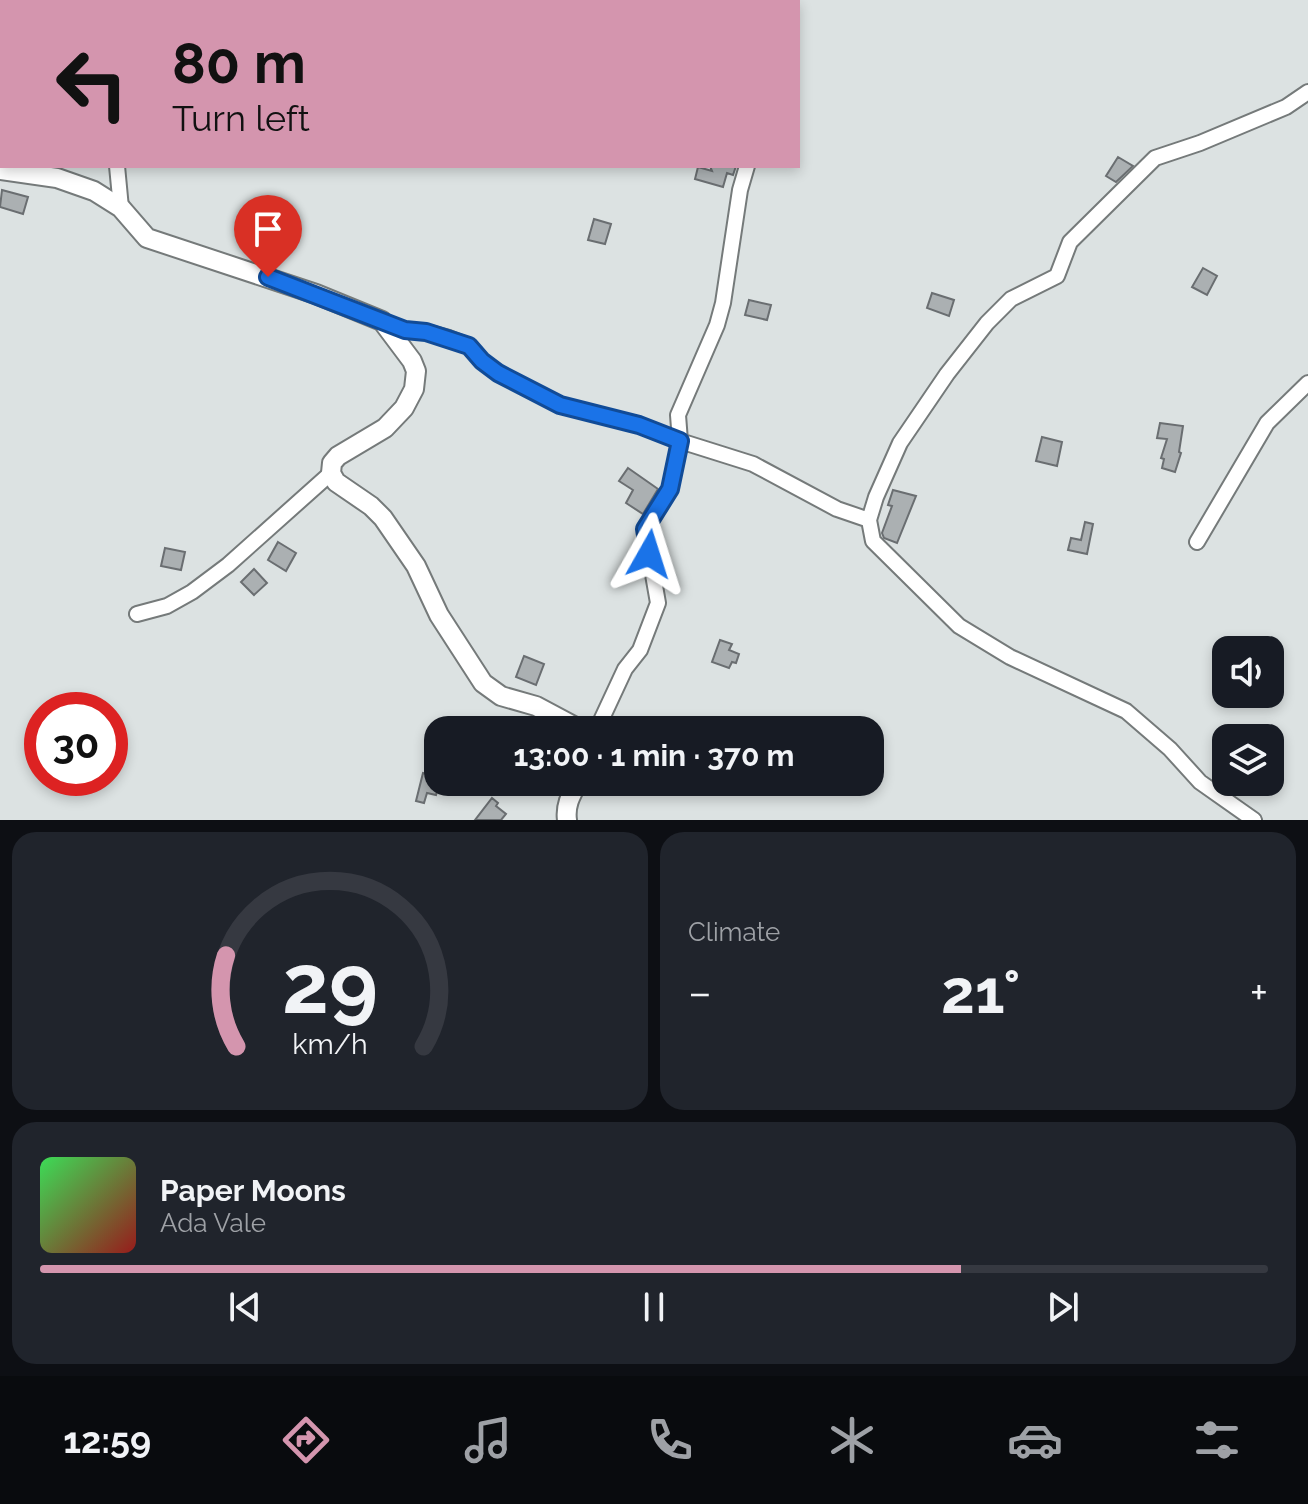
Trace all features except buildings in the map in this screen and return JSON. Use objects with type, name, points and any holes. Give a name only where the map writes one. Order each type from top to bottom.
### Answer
[{"type":"main road","points":[[0,170],[28,170],[94,191],[121,208],[147,238],[316,294],[382,321],[412,361],[416,371],[414,389],[404,408],[385,428],[338,456],[332,463],[331,473],[336,482],[383,518],[416,566],[439,615],[483,683],[501,696],[536,706],[555,716]]},
{"type":"main road","points":[[567,820],[571,796]]},
{"type":"street","points":[[1254,820],[1200,782],[1170,749],[1126,711],[1010,657],[959,626],[873,541],[869,520],[900,443],[947,374],[987,323],[1011,299],[1057,276],[1070,242],[1138,172],[1155,158],[1286,107],[1308,92]]},
{"type":"street","points":[[117,168],[121,208]]},
{"type":"street","points":[[603,716],[625,669],[640,650],[658,603],[645,529],[670,489],[680,441],[678,415],[712,340],[723,303],[740,190],[746,168]]},
{"type":"street","points":[[382,321],[469,346],[498,373],[560,405],[639,425],[753,464],[837,509],[869,520]]},
{"type":"street","points":[[1197,542],[1267,423],[1308,383]]},
{"type":"street","points":[[137,614],[167,606],[192,592],[228,565],[331,473]]},
{"type":"route","points":[[268,277],[405,330],[426,332],[469,346],[498,373],[560,405],[639,425],[680,441],[670,489],[645,529],[649,554]]}]
